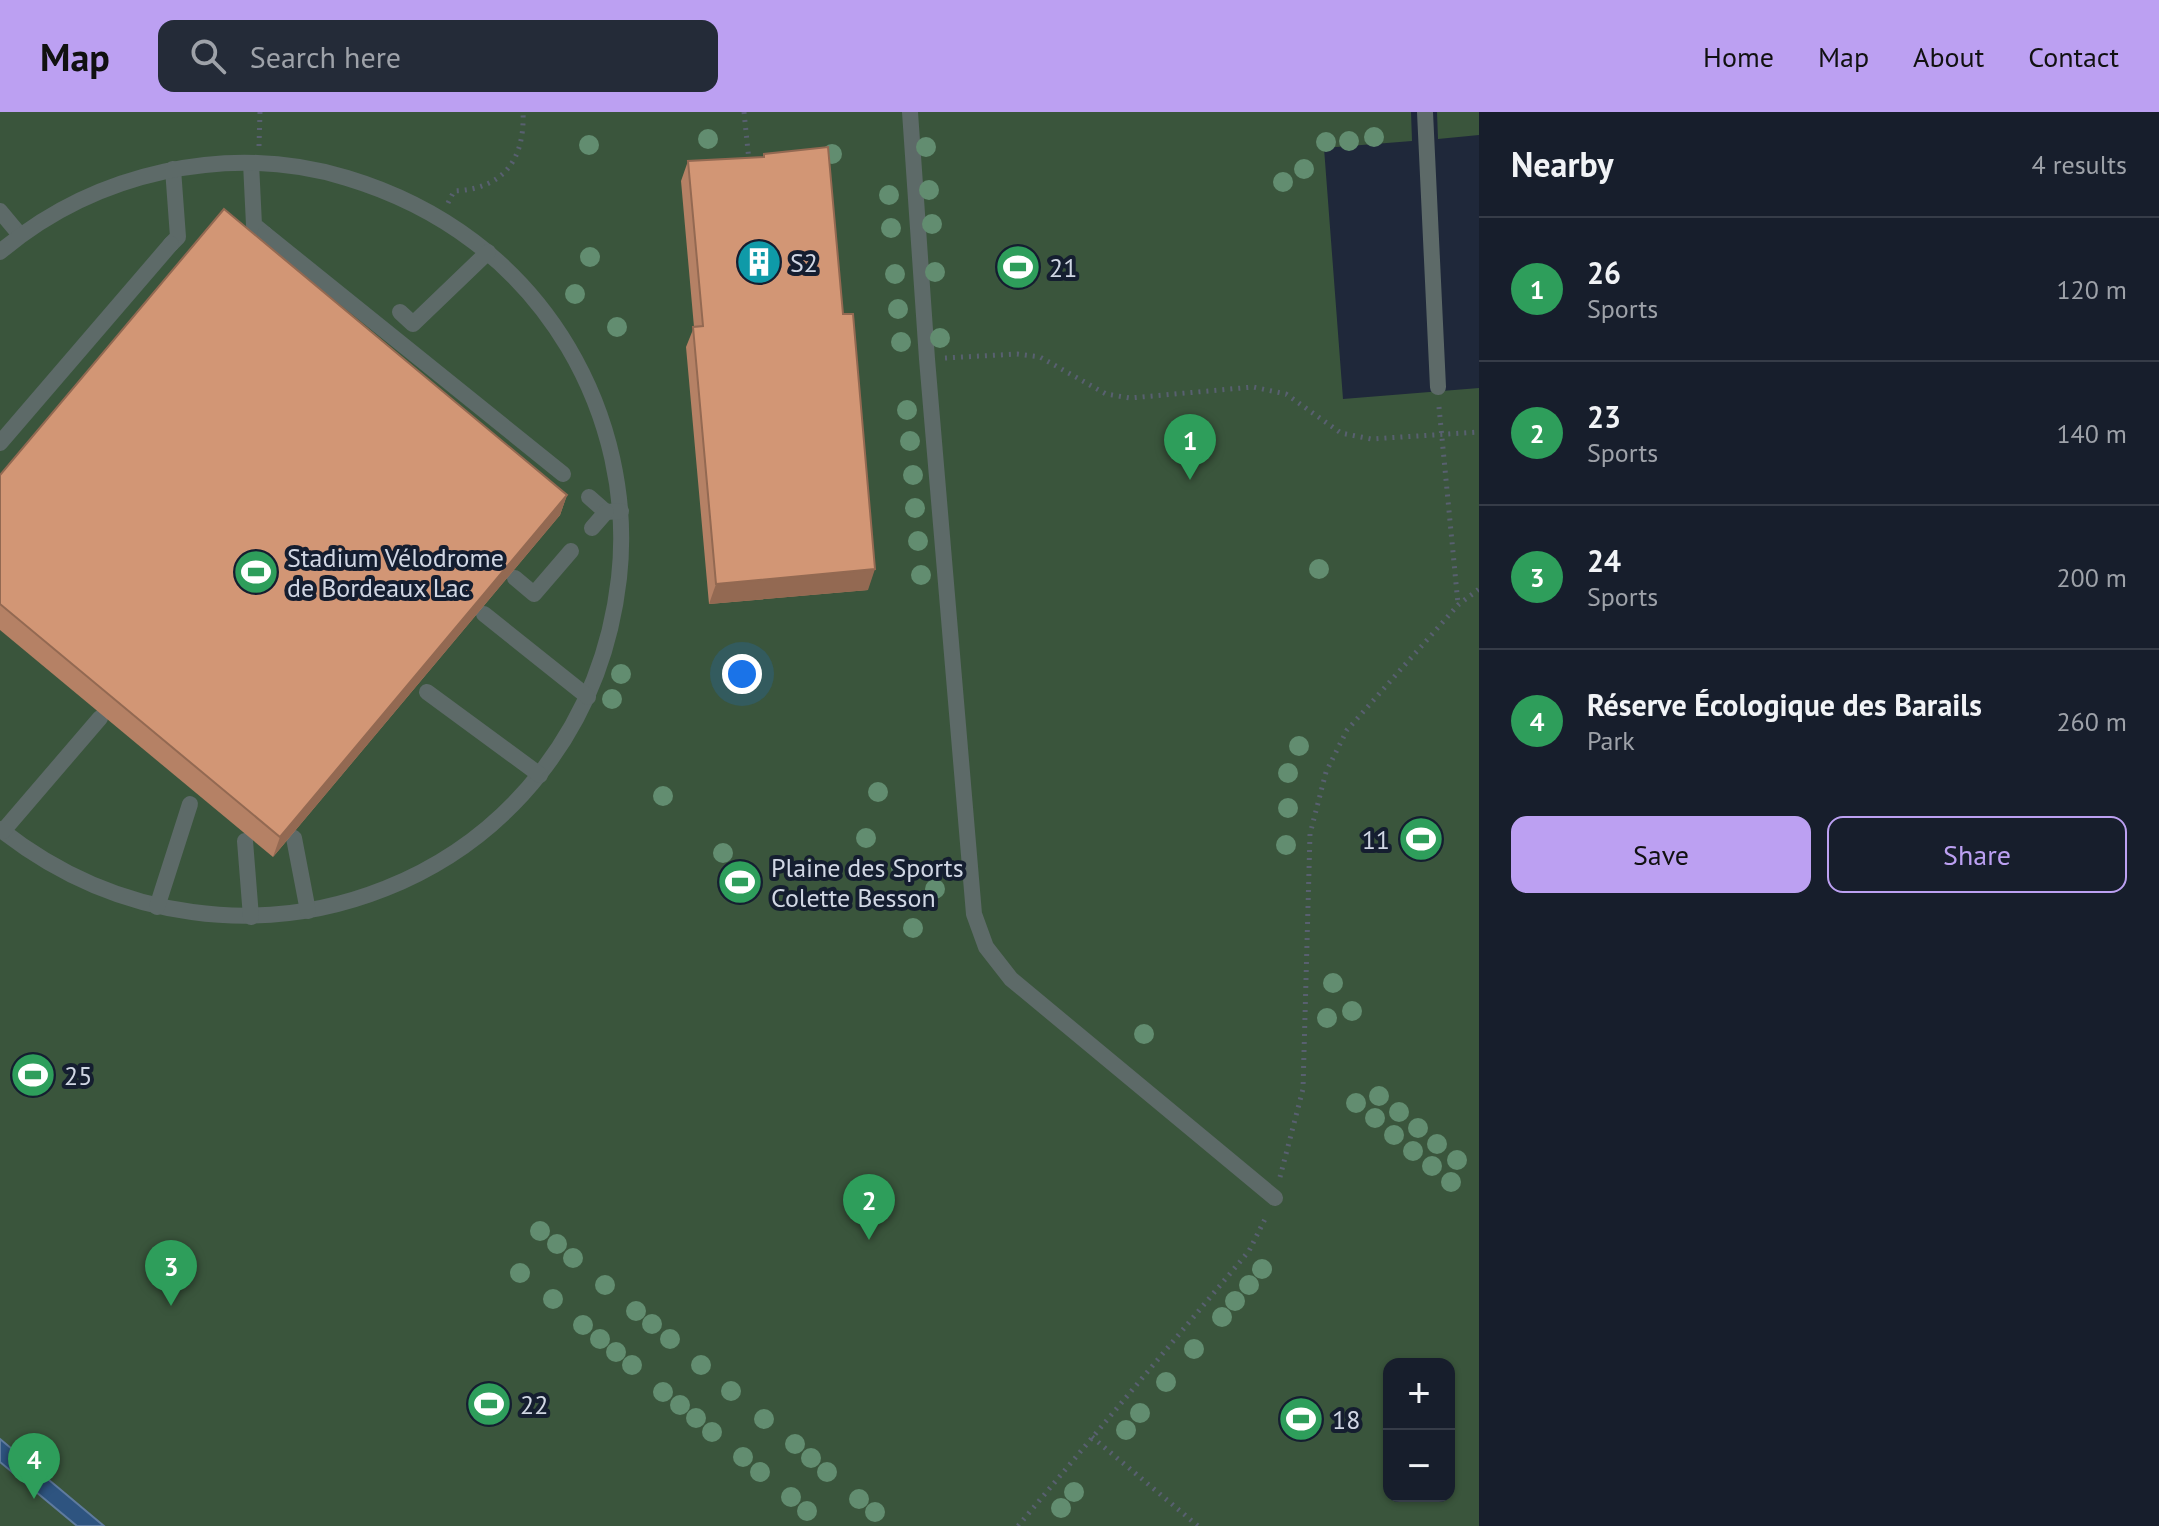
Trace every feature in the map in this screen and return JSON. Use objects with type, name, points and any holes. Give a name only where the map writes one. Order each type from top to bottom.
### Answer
[{"type":"street","points":[[910,112],[927,359],[974,914],[986,947],[1011,979],[1275,1198]]},
{"type":"street","points":[[1425,112],[1438,387]]},
{"type":"street","points":[[255,163],[254,225],[563,474]]},
{"type":"street","points":[[0,252],[20,235],[67,206],[119,184],[173,169],[255,163],[322,171],[383,189],[440,217],[488,252],[524,287],[555,326],[581,369],[600,414],[614,462],[613,512],[621,559],[616,606],[605,652],[588,697],[540,775],[509,808],[475,838],[436,864],[396,885],[353,901],[308,911],[251,917],[188,913],[116,895],[38,857],[2,830],[100,718]]},
{"type":"street","points":[[0,443],[178,237],[173,169]]},
{"type":"street","points":[[0,211],[20,235]]},
{"type":"street","points":[[400,312],[413,324],[488,252]]},
{"type":"street","points":[[589,497],[613,512]]},
{"type":"street","points":[[592,528],[613,512]]},
{"type":"street","points":[[515,578],[534,594],[571,551]]},
{"type":"street","points":[[484,614],[588,697]]},
{"type":"street","points":[[427,692],[540,775]]},
{"type":"street","points":[[157,907],[190,804]]},
{"type":"street","points":[[294,838],[308,911]]},
{"type":"street","points":[[245,841],[251,917]]},
{"type":"path","points":[[255,163],[260,112]]},
{"type":"path","points":[[440,217],[454,191],[482,188],[508,170],[518,153],[524,126],[523,112]]},
{"type":"path","points":[[744,112],[749,165]]},
{"type":"path","points":[[927,359],[1017,354],[1040,357],[1106,394],[1130,398],[1253,387],[1286,394],[1341,433],[1371,439],[1479,432]]},
{"type":"path","points":[[1438,387],[1458,605]]},
{"type":"path","points":[[1018,1526],[1249,1251],[1275,1198],[1303,1089],[1310,834],[1326,772],[1347,730],[1458,605],[1479,589]]},
{"type":"path","points":[[1092,1437],[1198,1526]]},
{"type":"green space","name":"Plaine des Sports Colette Besson","points":[[0,112],[1411,112],[1412,141],[1324,148],[1343,399],[1479,388],[1479,1526],[0,1526]]},
{"type":"green space","points":[[1437,112],[1479,112],[1479,135],[1438,139]]},
{"type":"water","points":[[0,1439],[104,1526],[77,1526],[0,1462]]},
{"type":"building","points":[[828,147],[843,314],[853,314],[875,569],[716,584],[693,327],[703,326],[688,161],[764,157],[764,154]]},
{"type":"building","name":"Stadium Vélodrome de Bordeaux Lac","points":[[224,209],[567,495],[280,837],[0,604],[0,475]]},
{"type":"place","name":"S2","points":[[759,262]]},
{"type":"place","name":"21","points":[[1018,267]]},
{"type":"place","name":"26","points":[[1190,480]]},
{"type":"place","name":"Stadium Vélodrome de Bordeaux Lac","points":[[256,572]]},
{"type":"place","name":"11","points":[[1421,839]]},
{"type":"place","name":"Plaine des Sports Colette Besson","points":[[740,882]]},
{"type":"place","name":"25","points":[[33,1075]]},
{"type":"place","name":"23","points":[[869,1240]]},
{"type":"place","name":"24","points":[[171,1306]]},
{"type":"place","name":"22","points":[[489,1404]]},
{"type":"place","name":"18","points":[[1301,1419]]},
{"type":"place","name":"Réserve Écologique des Barails","points":[[34,1499]]}]
